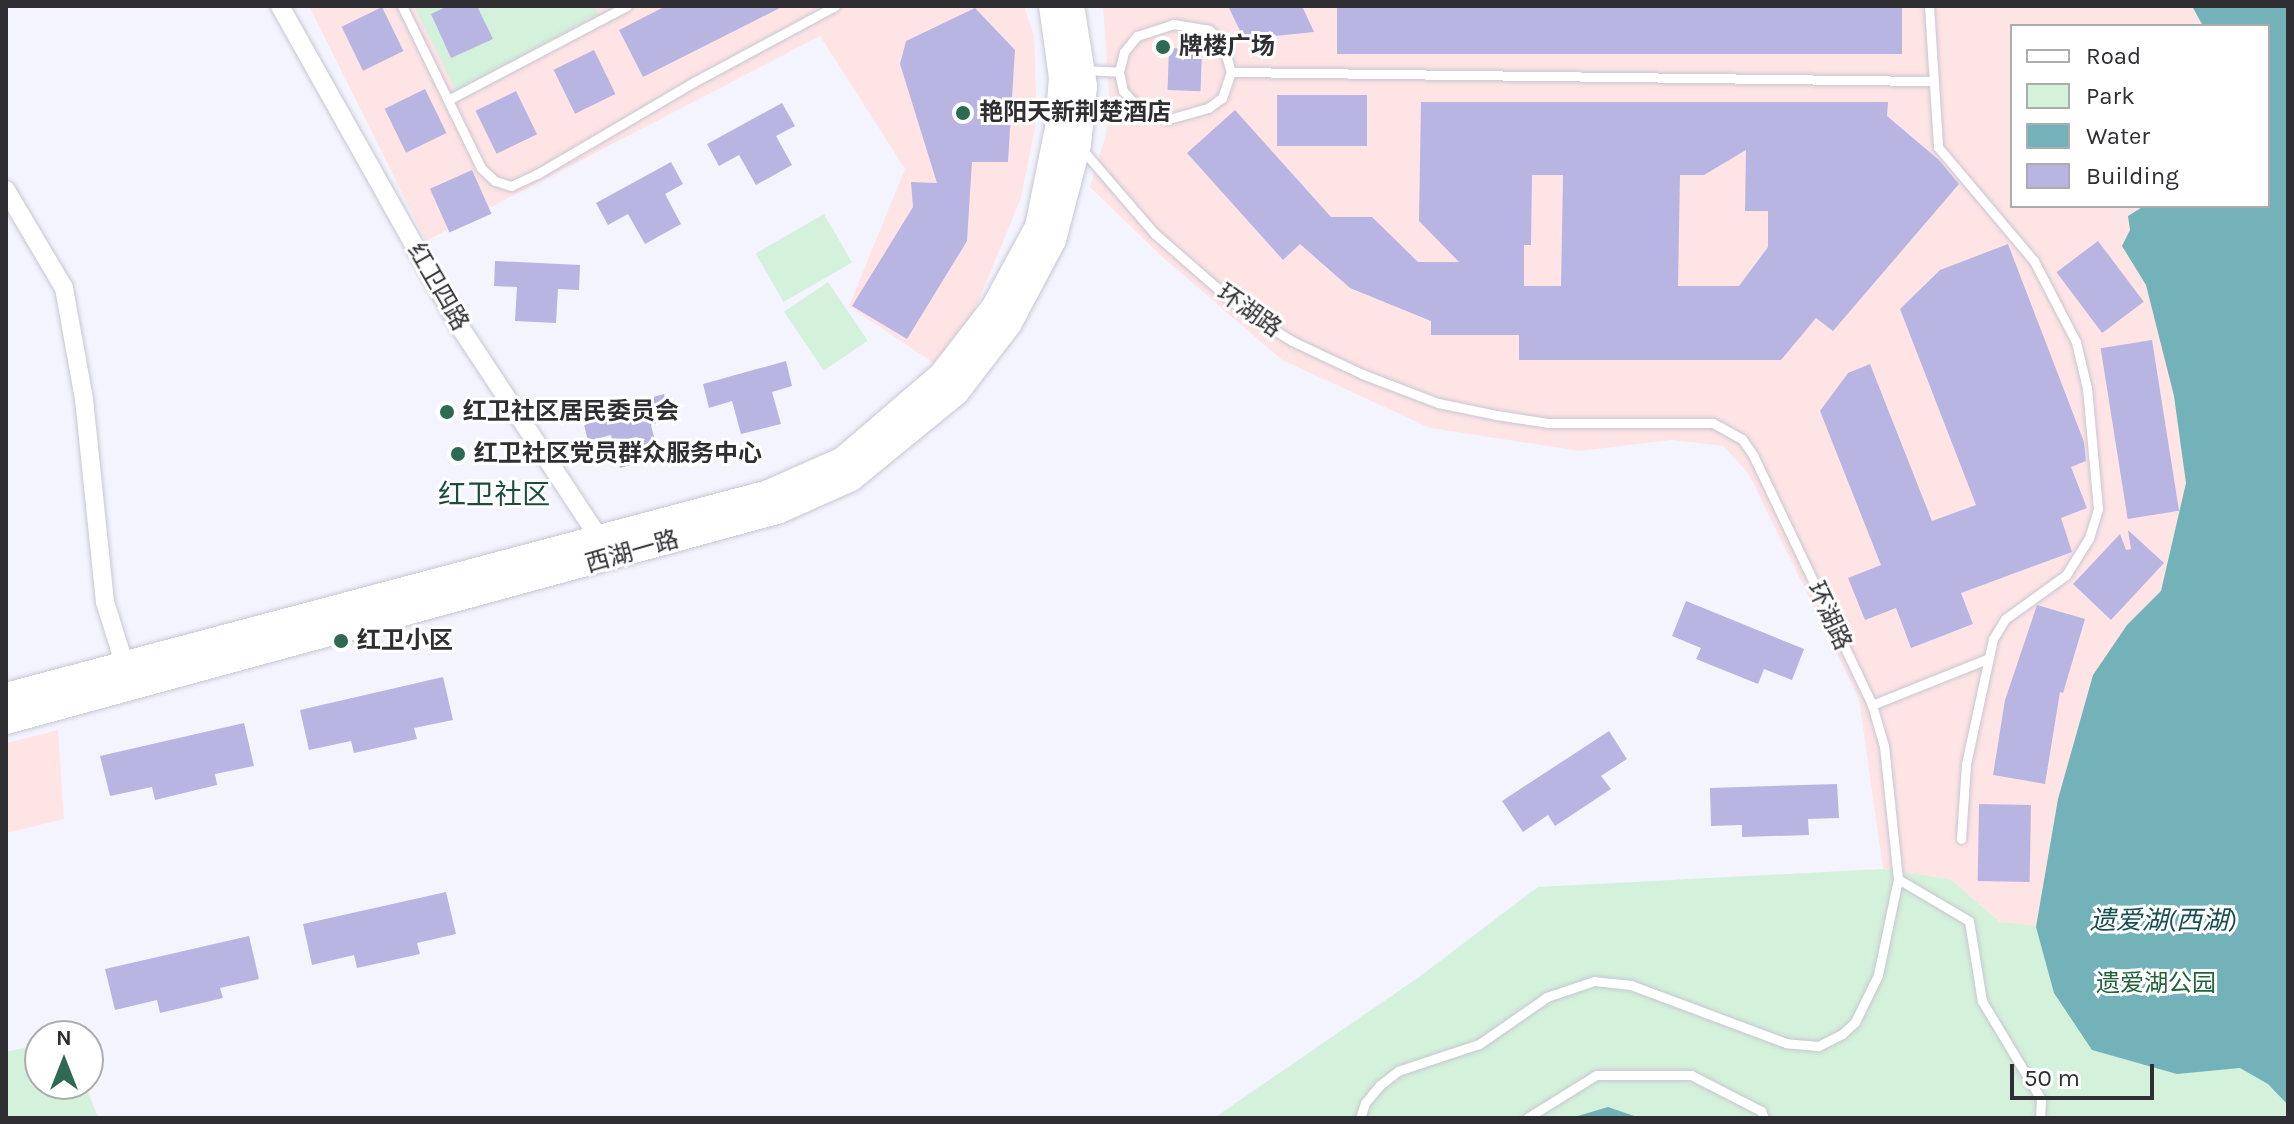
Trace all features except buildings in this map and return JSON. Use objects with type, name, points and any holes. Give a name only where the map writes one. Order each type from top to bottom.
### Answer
[{"type":"main road","points":[[1052,6],[1071,70]]},
{"type":"main road","points":[[1071,6],[1071,70]]},
{"type":"main road","name":"西湖一路","points":[[6,721],[605,548],[769,493],[843,460],[942,375],[994,308],[1038,227],[1068,136],[1071,70]]},
{"type":"main road","name":"西湖一路","points":[[6,696],[605,548]]},
{"type":"street","name":"红卫四路","points":[[280,6],[460,327],[605,548]]},
{"type":"street","points":[[6,190],[64,288],[84,399],[105,602],[125,666]]},
{"type":"lane","points":[[402,6],[481,168],[495,181],[511,186],[835,6]]},
{"type":"lane","points":[[603,6],[608,16]]},
{"type":"lane","points":[[448,100],[627,6]]},
{"type":"lane","points":[[1929,6],[1938,147],[2034,261],[2076,342],[2087,388],[2098,509],[2089,538],[2066,575],[2005,619],[1987,659],[1966,764],[1961,839]]},
{"type":"lane","points":[[1173,24],[1209,30],[1222,41],[1231,72],[1222,98],[1208,108],[1169,119],[1137,106],[1123,91],[1119,72],[1124,52],[1137,36],[1173,24]]},
{"type":"lane","points":[[1071,70],[1119,72]]},
{"type":"lane","points":[[1231,72],[1932,81]]},
{"type":"lane","name":"环湖路","points":[[1068,136],[1154,233],[1218,291],[1292,341],[1362,374],[1438,403],[1549,423],[1629,425],[1697,421],[1726,428],[1742,439],[1753,455],[1872,705],[1884,746],[1898,879],[1878,975],[1869,998],[1855,1022],[1831,1042],[1818,1046],[1786,1043],[1631,985],[1594,981],[1547,997],[1479,1044],[1398,1071],[1380,1085],[1365,1103],[1360,1118]]},
{"type":"lane","points":[[1872,705],[1987,659]]},
{"type":"lane","points":[[1898,879],[1969,921],[1982,1001],[2041,1099],[2040,1118]]},
{"type":"lane","points":[[1527,1118],[1596,1075],[1691,1075],[1761,1111],[1764,1118]]},
{"type":"shaded area","points":[[309,6],[1024,6],[1034,36],[1037,117],[1021,198],[976,307],[939,367],[849,306],[905,169],[820,36],[426,241]]},
{"type":"shaded area","points":[[1103,6],[2195,7],[2202,24],[2010,24],[2010,208],[2141,208],[2128,216],[2130,230],[2122,246],[2146,285],[2174,396],[2186,483],[2161,591],[2127,625],[2093,675],[2058,799],[2036,927],[2000,922],[1950,879],[1883,869],[1859,699],[1748,473],[1723,446],[1671,440],[1580,451],[1430,428],[1282,360],[1160,255],[1090,187],[1106,134],[1109,95]]},
{"type":"shaded area","points":[[58,730],[64,819],[6,833],[6,743]]},
{"type":"green space","points":[[414,6],[594,6],[599,14],[456,91]]},
{"type":"green space","name":"遗爱湖公园","points":[[2192,6],[2288,6],[2288,1118],[1214,1118],[1419,977],[1538,887],[1883,869],[1950,879],[2000,922],[2036,926],[2058,799],[2093,675],[2127,625],[2161,591],[2186,483],[2174,396],[2146,285],[2122,246],[2130,230],[2128,216],[2141,208],[2270,208],[2270,24],[2202,24]]},
{"type":"green space","points":[[824,214],[852,262],[784,302],[756,254]]},
{"type":"green space","points":[[828,282],[868,341],[824,370],[784,312]]},
{"type":"green space","points":[[24,1048],[24,1100],[91,1100],[98,1118],[6,1118],[6,1052]]},
{"type":"water","name":"遗爱湖(西湖)","points":[[2192,6],[2288,6],[2288,1105],[2268,1084],[2240,1068],[2177,1074],[2092,1050],[2054,993],[2036,927],[2058,799],[2093,675],[2127,625],[2161,591],[2186,483],[2174,396],[2146,285],[2122,246],[2130,230],[2128,216],[2141,208],[2270,208],[2270,24],[2202,24]]},
{"type":"water","points":[[1608,1107],[1640,1118],[1571,1118]]},
{"type":"place","name":"牌楼广场","points":[[1163,47]]},
{"type":"place","name":"艳阳天新荆楚酒店","points":[[963,113]]},
{"type":"place","name":"红卫社区居民委员会","points":[[447,412]]},
{"type":"place","name":"红卫社区党员群众服务中心","points":[[458,454]]},
{"type":"place","name":"红卫小区","points":[[341,641]]},
{"type":"district","name":"红卫社区","points":[[494,495]]}]
